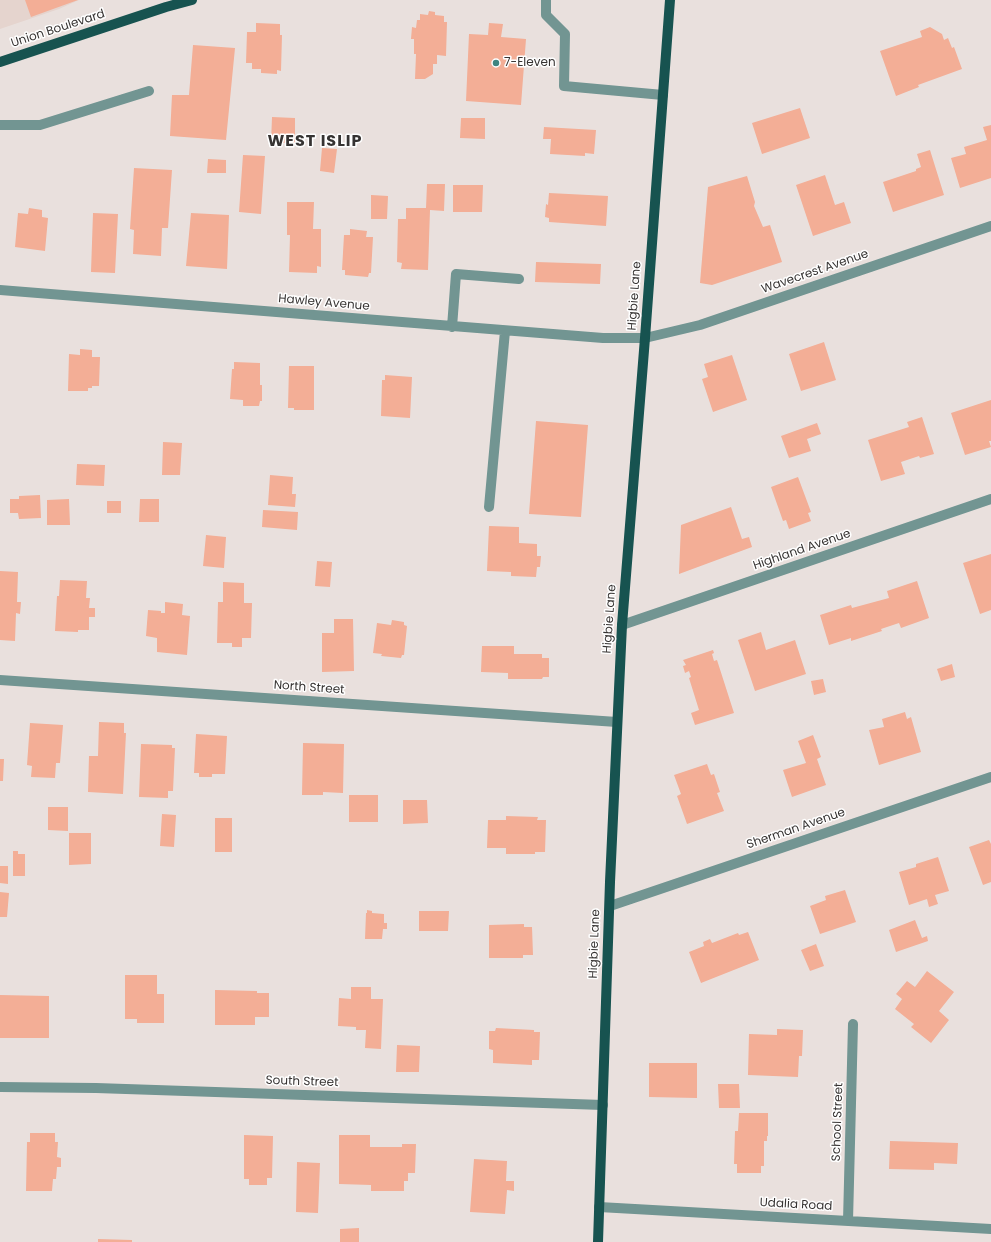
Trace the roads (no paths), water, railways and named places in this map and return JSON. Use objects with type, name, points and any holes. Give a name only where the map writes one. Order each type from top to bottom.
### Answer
[{"type":"main road","name":"Union Boulevard","points":[[0,62],[159,9],[192,0]]},
{"type":"main road","name":"Higbie Lane","points":[[598,1242],[617,722],[622,625],[670,0]]},
{"type":"street","points":[[546,0],[546,16],[565,34],[564,86],[663,94]]},
{"type":"street","points":[[0,125],[40,125],[149,91]]},
{"type":"street","name":"Wavecrest Avenue","points":[[645,338],[700,324],[991,226]]},
{"type":"street","points":[[452,326],[456,274],[519,279]]},
{"type":"street","name":"Hawley Avenue","points":[[0,290],[505,331],[603,338],[645,338]]},
{"type":"street","points":[[489,507],[505,331]]},
{"type":"street","name":"Highland Avenue","points":[[622,625],[991,499]]},
{"type":"street","name":"North Street","points":[[0,680],[617,722]]},
{"type":"street","name":"Sherman Avenue","points":[[610,906],[991,777]]},
{"type":"street","name":"School Street","points":[[848,1221],[853,1024]]},
{"type":"street","name":"South Street","points":[[0,1087],[603,1105]]},
{"type":"street","name":"Udalia Road","points":[[599,1207],[991,1229]]},
{"type":"place","name":"7-Eleven","points":[[496,63]]},
{"type":"district","name":"WEST ISLIP","points":[[315,142]]}]
